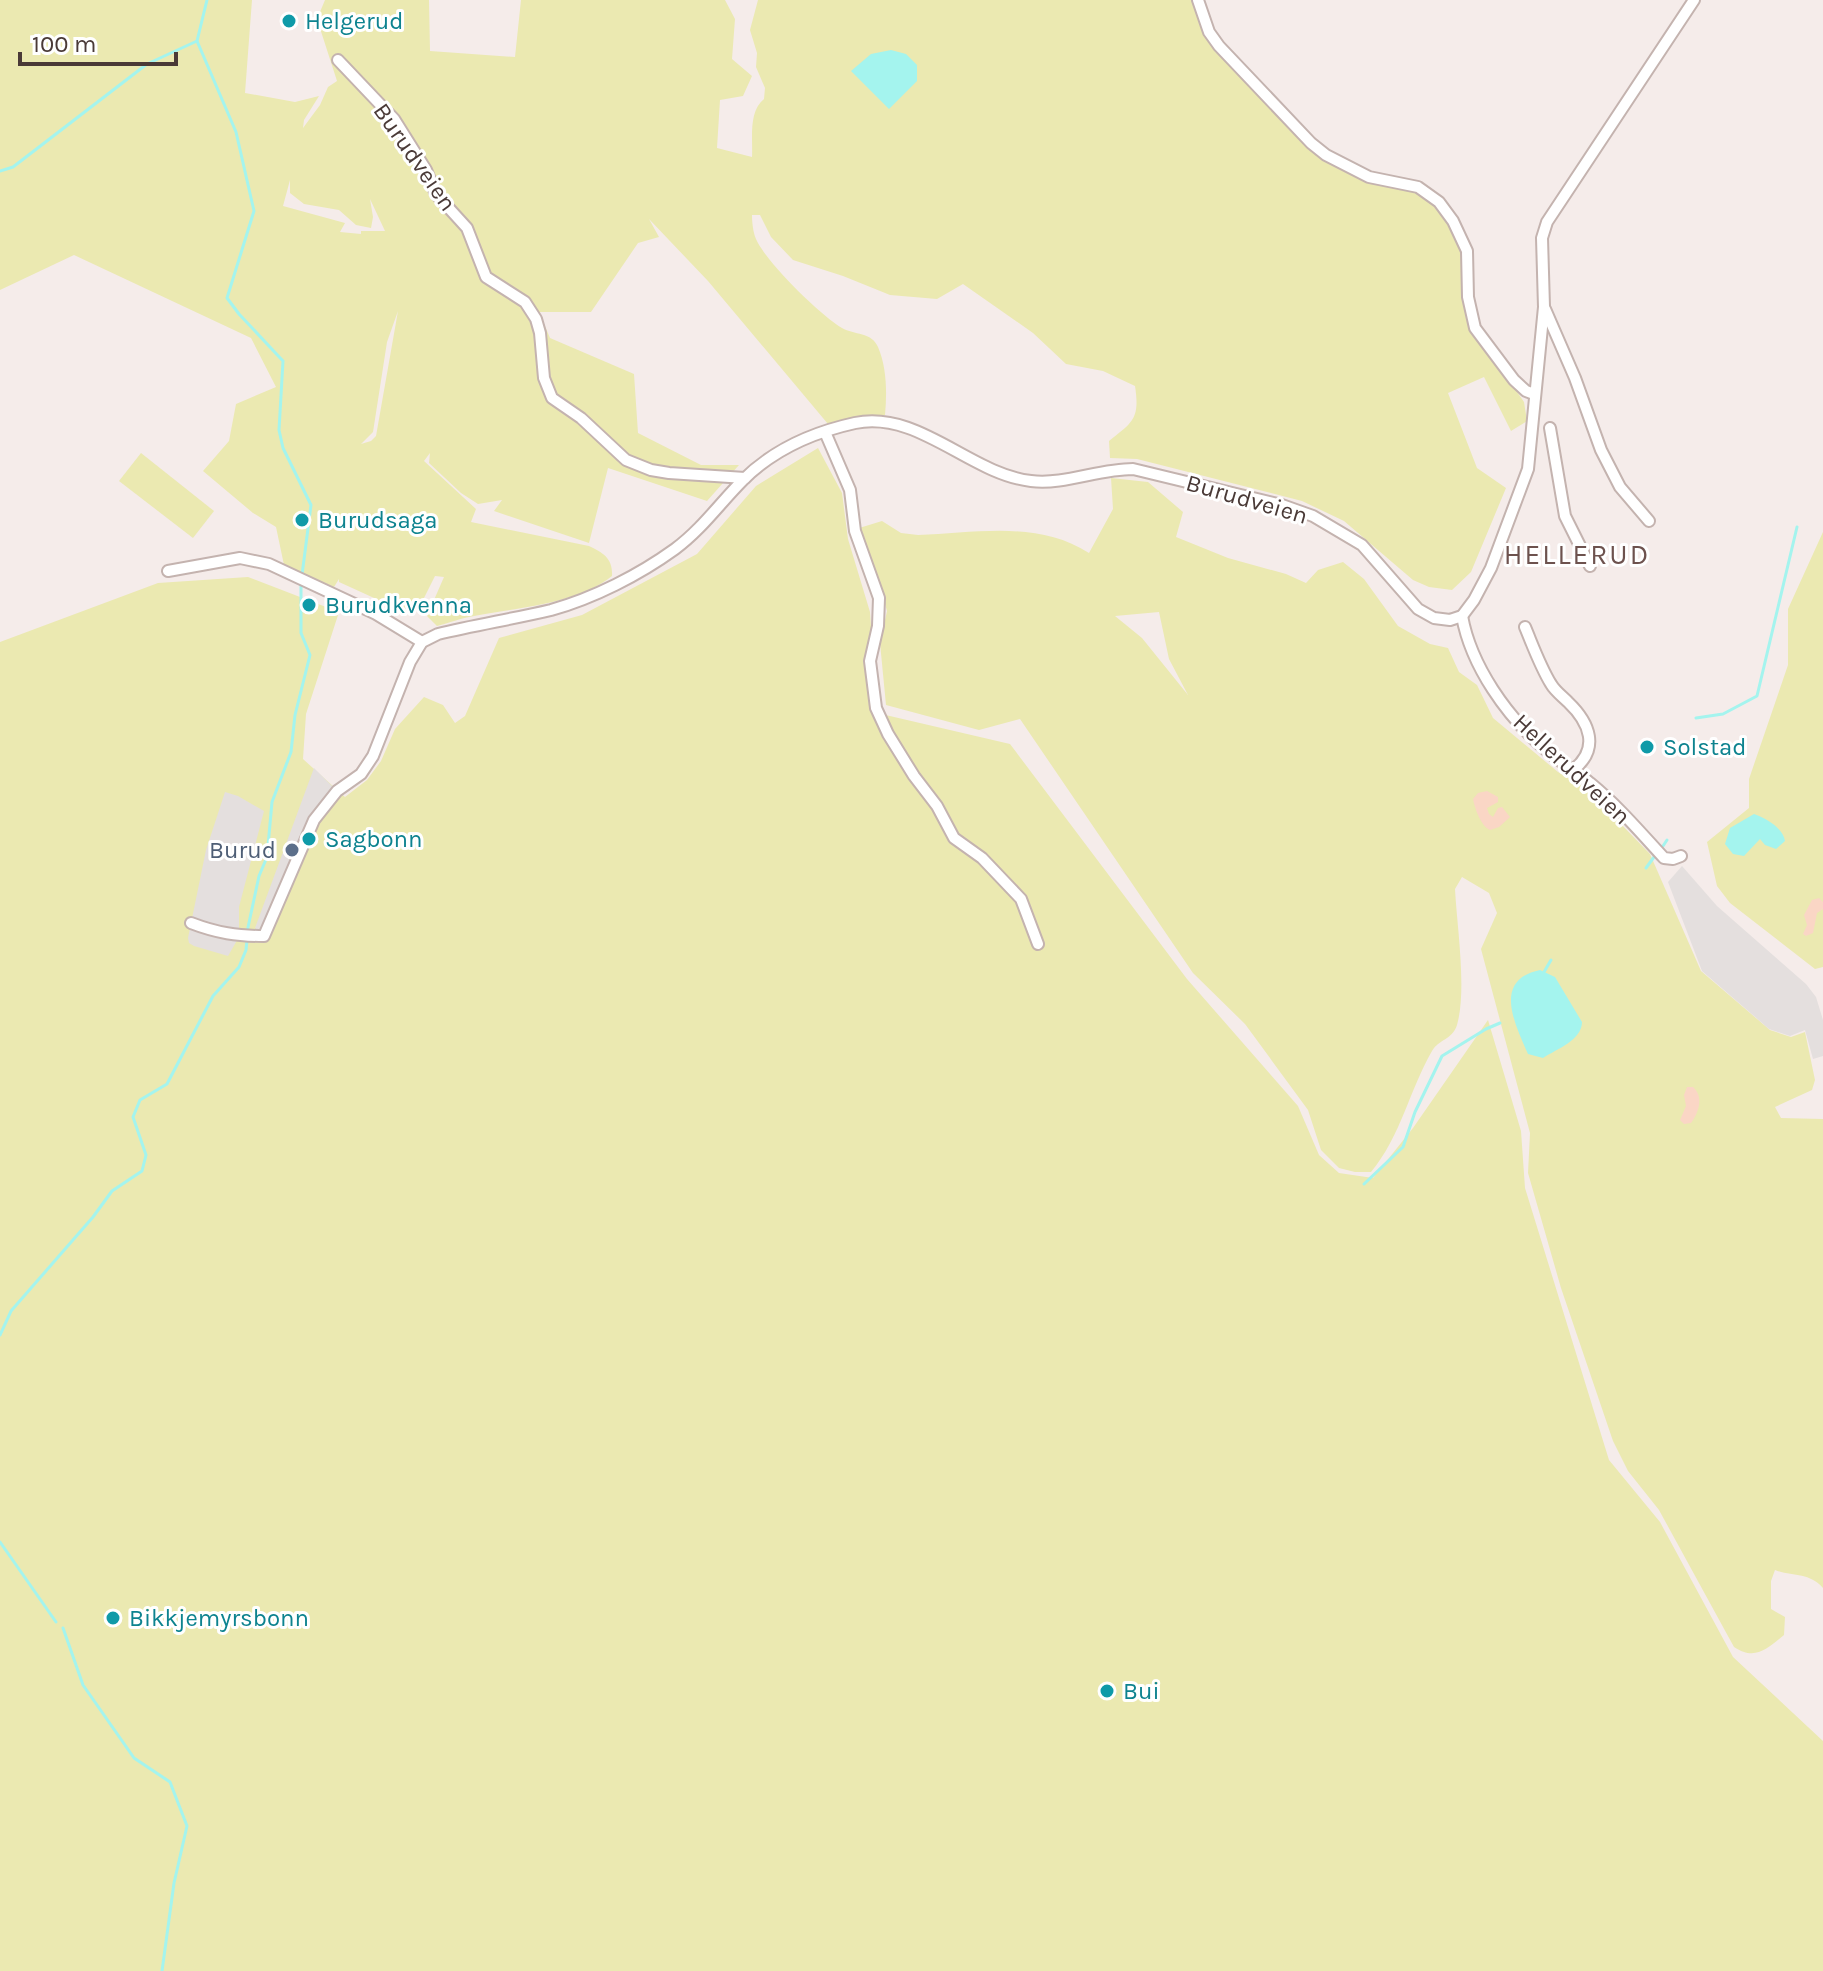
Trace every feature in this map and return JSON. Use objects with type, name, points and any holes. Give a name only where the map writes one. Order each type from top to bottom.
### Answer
[{"type":"street","points":[[1198,0],[1209,32],[1219,46],[1311,143],[1349,169],[1369,177],[1418,187],[1439,202],[1453,221],[1467,251],[1468,297],[1475,328],[1514,380],[1534,394]]},
{"type":"street","points":[[1462,616],[1491,568],[1528,469],[1544,307],[1542,238],[1547,222],[1694,0]]},
{"type":"street","name":"Burudveien","points":[[338,60],[394,119],[426,170],[436,194],[467,228],[486,277],[525,302],[536,319],[544,378],[552,398],[581,418],[626,460],[669,473],[745,478]]},
{"type":"street","points":[[1544,307],[1575,378],[1601,450],[1620,487],[1649,521]]},
{"type":"street","name":"Burudveien","points":[[422,642],[438,634],[553,609],[594,595],[674,550],[699,530],[745,478],[785,448],[857,423],[890,423],[914,431],[1010,477],[1056,481],[1114,469],[1133,469],[1282,505],[1313,516],[1362,545],[1418,609],[1434,618],[1450,620],[1462,616]]},
{"type":"street","points":[[1550,428],[1565,516],[1590,566]]},
{"type":"street","points":[[825,432],[850,490],[855,531],[879,598],[878,626],[870,661],[876,708],[888,734],[937,806],[954,838],[982,858],[1021,899],[1038,944]]},
{"type":"street","points":[[168,571],[240,558],[269,564],[376,614],[422,642],[410,662],[373,756],[361,774],[337,791],[314,820],[254,936],[216,933],[191,923]]},
{"type":"street","name":"Hellerudveien","points":[[1462,616],[1465,633],[1477,659],[1510,713],[1547,751],[1590,782],[1664,858],[1681,856]]},
{"type":"street","points":[[1525,627],[1552,687],[1584,721],[1590,737],[1587,756],[1573,770]]},
{"type":"shaded area","points":[[0,0],[252,0],[245,93],[295,102],[319,96],[304,120],[303,128],[320,105],[328,87],[337,81],[317,19],[325,0],[429,0],[430,51],[515,57],[521,0],[725,0],[735,19],[732,59],[752,76],[743,96],[720,100],[717,148],[752,157],[753,118],[764,99],[765,88],[756,67],[757,53],[750,30],[758,0],[1196,0],[1215,47],[1312,150],[1364,180],[1419,192],[1439,206],[1462,238],[1467,319],[1524,402],[1527,421],[1511,431],[1484,377],[1448,393],[1477,468],[1506,488],[1471,572],[1452,590],[1429,587],[1413,580],[1344,521],[1302,501],[1137,459],[1110,458],[1109,441],[1133,419],[1135,386],[1103,371],[1066,364],[1033,333],[963,284],[937,299],[890,295],[793,260],[771,237],[760,215],[752,215],[756,239],[782,274],[832,321],[872,339],[881,355],[886,381],[885,415],[859,416],[828,424],[708,281],[649,219],[659,237],[638,243],[591,312],[539,312],[550,338],[634,374],[638,433],[701,465],[739,465],[707,501],[608,468],[589,543],[494,511],[502,500],[478,504],[461,493],[429,463],[430,453],[424,461],[476,509],[471,522],[589,546],[606,557],[612,570],[612,576],[598,585],[564,599],[437,626],[427,616],[444,577],[435,576],[420,606],[407,613],[339,582],[339,579],[334,587],[284,565],[276,527],[253,513],[203,471],[229,441],[236,404],[276,387],[251,338],[74,255],[0,290]],"holes":[[[290,180],[290,193],[304,204],[339,210],[356,225],[371,228],[370,199],[385,231],[361,231],[361,234],[340,232],[345,223],[283,206]],[[398,311],[376,436],[361,444],[373,432],[387,342]]]},
{"type":"shaded area","points":[[818,448],[842,493],[848,539],[870,612],[877,713],[1010,744],[1187,979],[1298,1106],[1319,1155],[1339,1173],[1373,1178],[1413,1128],[1488,1020],[1521,1131],[1525,1188],[1609,1460],[1660,1522],[1733,1657],[1823,1741],[1823,1971],[0,1971],[0,642],[158,583],[248,577],[339,612],[306,714],[303,759],[345,797],[367,780],[381,761],[395,729],[424,697],[443,705],[455,723],[465,716],[499,638],[582,615],[697,554],[756,486]]},
{"type":"shaded area","points":[[141,453],[214,511],[193,538],[119,481]]},
{"type":"shaded area","points":[[1111,478],[1148,482],[1183,512],[1176,537],[1228,558],[1286,574],[1306,583],[1318,570],[1343,562],[1364,579],[1398,626],[1430,644],[1448,648],[1459,672],[1477,685],[1493,718],[1558,772],[1587,789],[1650,854],[1701,971],[1770,1030],[1791,1037],[1805,1032],[1815,1080],[1812,1090],[1775,1107],[1781,1118],[1823,1119],[1823,1588],[1806,1577],[1775,1570],[1771,1581],[1771,1609],[1785,1617],[1784,1635],[1766,1649],[1748,1653],[1734,1647],[1659,1510],[1628,1471],[1613,1441],[1561,1288],[1528,1173],[1530,1133],[1481,949],[1497,913],[1489,893],[1462,877],[1455,889],[1461,994],[1455,1030],[1432,1051],[1390,1144],[1371,1172],[1339,1168],[1321,1150],[1308,1110],[1245,1024],[1193,973],[1020,719],[979,730],[886,705],[880,643],[887,611],[873,564],[856,529],[882,521],[901,533],[918,535],[1028,532],[1049,536],[1089,553],[1113,509]],"holes":[[[1159,612],[1169,659],[1188,695],[1142,638],[1115,616]]]},
{"type":"shaded area","points":[[1823,532],[1823,967],[1815,969],[1730,903],[1717,886],[1707,842],[1749,808],[1749,779],[1788,665],[1788,609]]},
{"type":"shaded area","name":"Burud","points":[[314,768],[337,791],[314,820],[264,936],[255,928]]},
{"type":"shaded area","points":[[225,792],[264,811],[239,907],[239,937],[228,956],[194,946],[188,938],[206,850]]},
{"type":"shaded area","points":[[1682,866],[1717,906],[1806,984],[1816,997],[1823,1020],[1823,1056],[1813,1059],[1805,1030],[1790,1036],[1769,1029],[1702,971],[1668,882]]},
{"type":"sand","points":[[1487,791],[1498,797],[1498,802],[1487,808],[1489,814],[1493,817],[1502,807],[1510,817],[1490,830],[1481,821],[1473,799],[1478,793]]},
{"type":"sand","points":[[1819,898],[1823,909],[1817,913],[1813,933],[1806,936],[1803,934],[1807,925],[1804,915],[1812,900]]},
{"type":"sand","points":[[1687,1087],[1693,1087],[1696,1091],[1699,1105],[1691,1123],[1684,1124],[1680,1120],[1686,1106],[1684,1095]]},
{"type":"water","points":[[891,50],[906,54],[917,65],[917,81],[889,109],[851,71],[871,54]]},
{"type":"water","points":[[1754,814],[1769,821],[1785,841],[1776,849],[1765,845],[1760,839],[1744,856],[1733,854],[1725,844],[1730,828]]},
{"type":"water","points":[[1540,970],[1555,977],[1582,1022],[1573,1039],[1543,1058],[1528,1054],[1511,1004],[1516,983],[1525,975]]},
{"type":"waterway","points":[[207,0],[197,41],[236,132],[254,211],[227,298],[283,361],[279,430],[283,448],[311,505],[302,575]]},
{"type":"waterway","points":[[0,171],[13,167],[147,64],[197,41]]},
{"type":"waterway","points":[[1696,718],[1723,714],[1757,696],[1797,527]]},
{"type":"waterway","points":[[247,932],[259,876],[267,857],[272,802],[291,752],[295,715],[310,655],[301,633],[301,583]]},
{"type":"waterway","points":[[1663,846],[1667,840]]},
{"type":"waterway","points":[[1646,868],[1654,857]]},
{"type":"waterway","points":[[0,1335],[11,1311],[112,1191],[142,1171],[146,1155],[133,1117],[140,1100],[167,1084],[213,996],[239,967],[247,940]]},
{"type":"waterway","points":[[1544,972],[1551,960]]},
{"type":"waterway","points":[[1364,1184],[1403,1147],[1415,1112],[1442,1056],[1500,1023]]},
{"type":"waterway","points":[[0,1542],[56,1622]]},
{"type":"waterway","points":[[63,1628],[83,1685],[134,1758],[170,1782],[187,1826],[174,1883],[162,1971]]},
{"type":"place","name":"Helgerud","points":[[289,21]]},
{"type":"place","name":"Burudsaga","points":[[302,520]]},
{"type":"place","name":"Burudkvenna","points":[[309,605]]},
{"type":"place","name":"Solstad","points":[[1647,747]]},
{"type":"place","name":"Sagbonn","points":[[309,839]]},
{"type":"place","name":"Burud","points":[[292,850]]},
{"type":"place","name":"Bikkjemyrsbonn","points":[[113,1618]]},
{"type":"place","name":"Bui","points":[[1107,1691]]},
{"type":"district","name":"HELLERUD","points":[[1577,554]]}]
